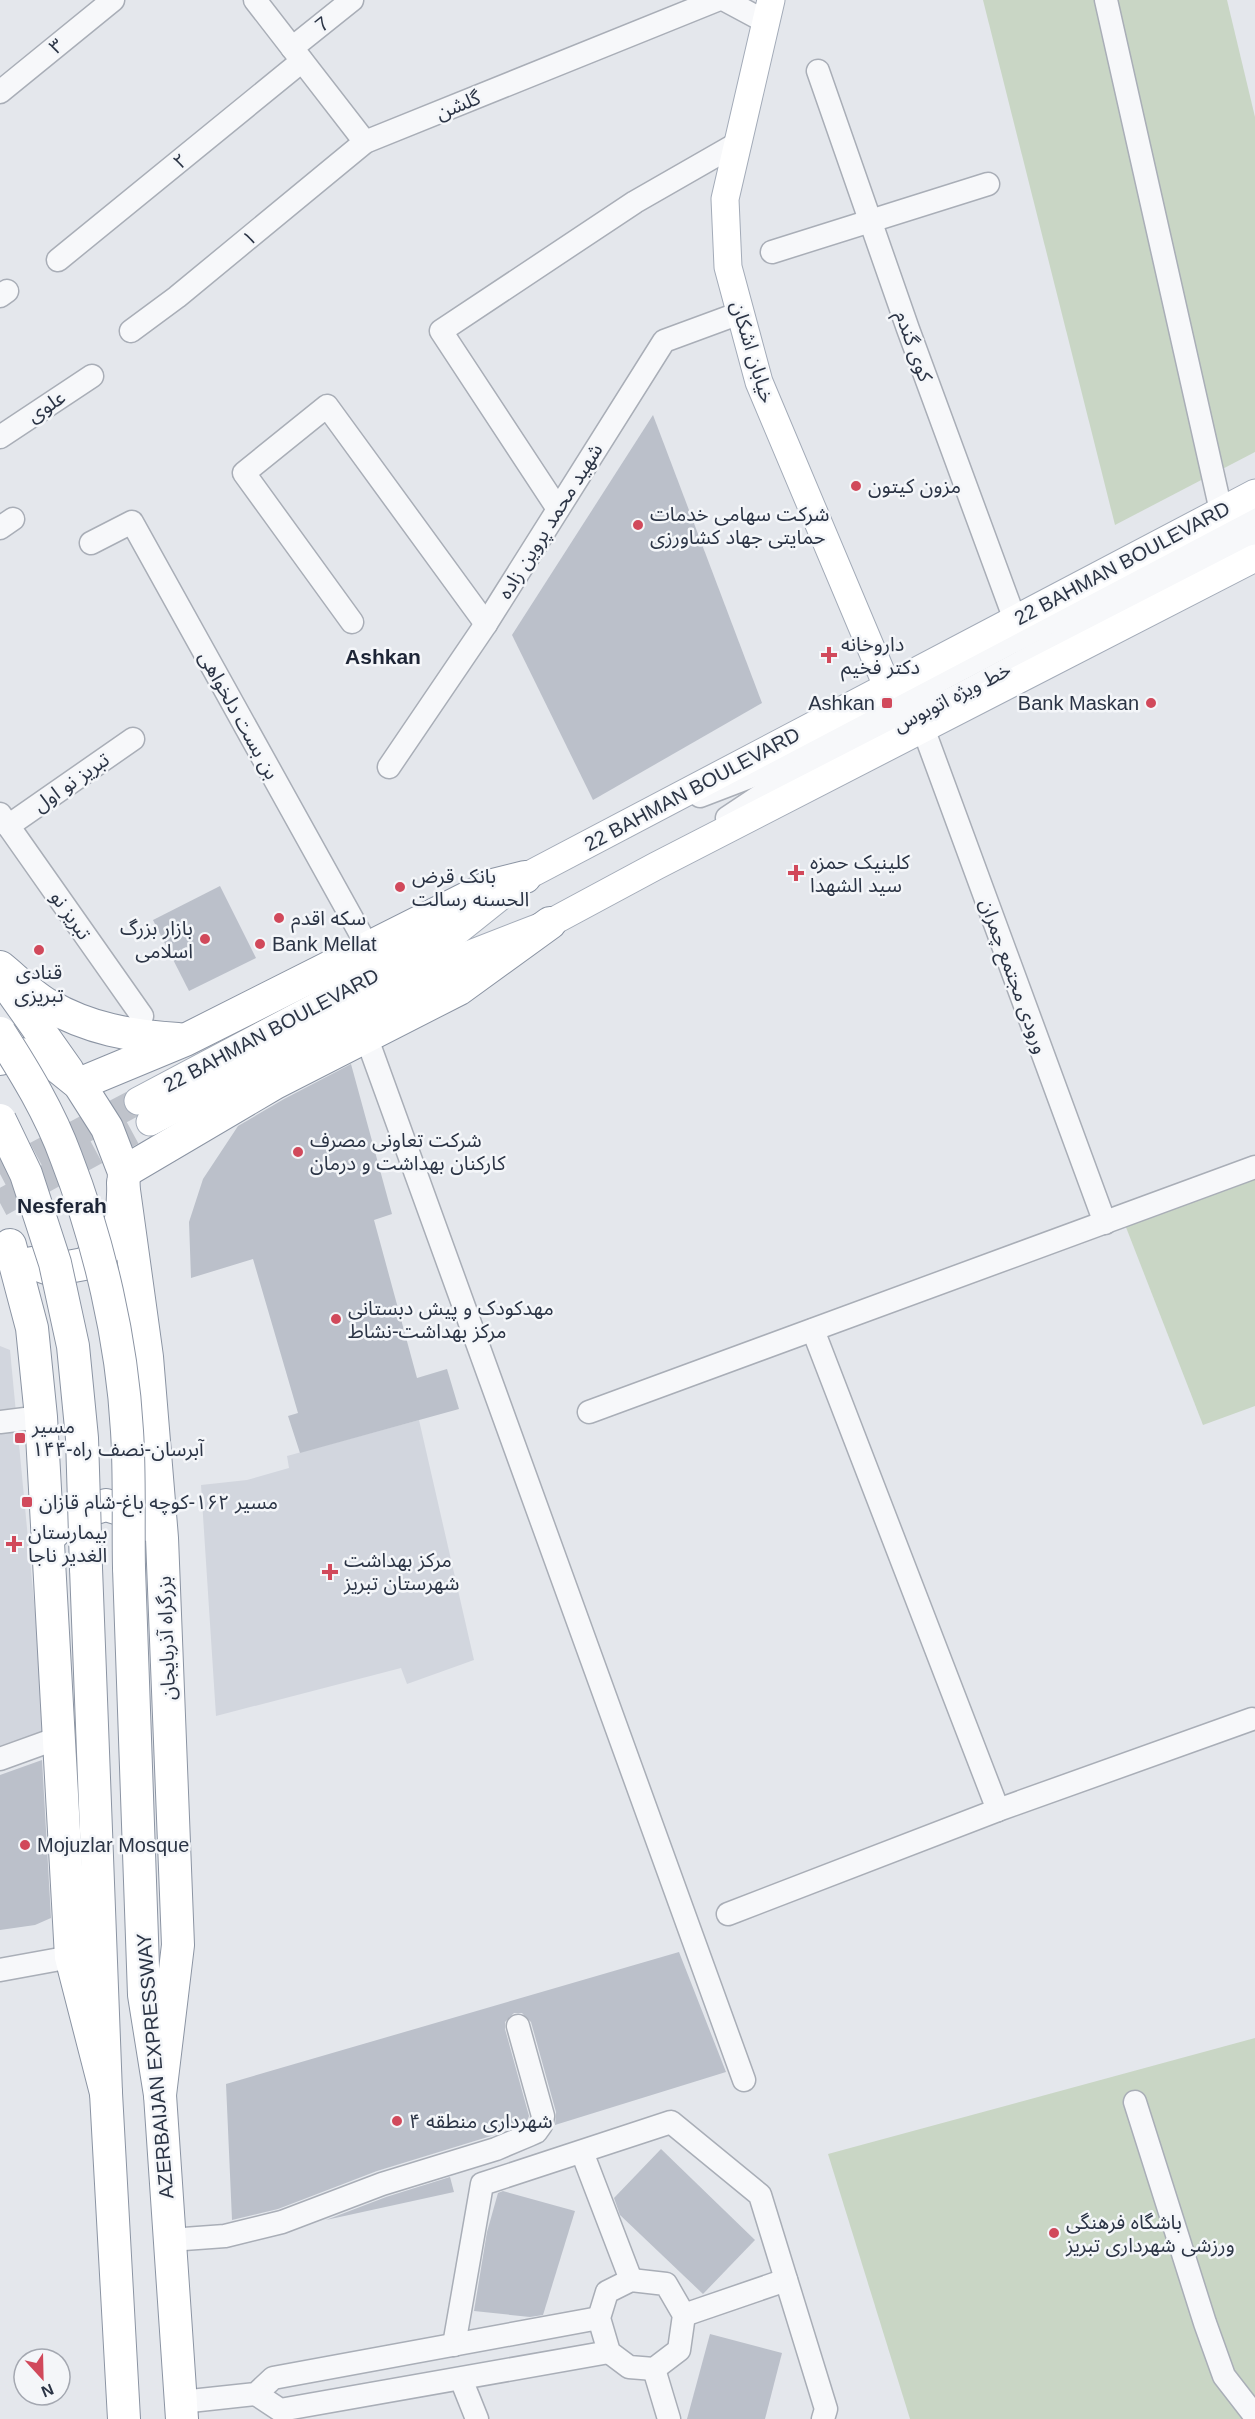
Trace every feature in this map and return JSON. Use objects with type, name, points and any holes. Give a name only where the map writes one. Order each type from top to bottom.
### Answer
[{"type":"highway","points":[[77,1083],[185,1040],[493,885],[525,877]]},
{"type":"highway","points":[[124,1177],[275,1083],[459,989],[550,923]]},
{"type":"highway","points":[[0,968],[47,1005],[97,1028],[138,1037],[185,1040]]},
{"type":"highway","points":[[0,975],[107,1128],[124,1177],[122,1217],[111,1245],[84,1264],[52,1270],[26,1261],[3,1239]]},
{"type":"highway","name":"AZERBAIJAN EXPRESSWAY","points":[[0,1033],[28,1077],[66,1156],[96,1244],[116,1337],[127,1430],[129,1568],[144,1995],[160,2095],[181,2410]]},
{"type":"highway","points":[[0,1059],[21,1054],[48,1059],[77,1083]]},
{"type":"highway","points":[[0,1120],[26,1174],[55,1263],[73,1346],[82,1438],[106,2093],[124,2419]]},
{"type":"highway","name":"بزرگراه آذربایجان","points":[[124,1177],[147,1357],[162,1538],[178,1945],[160,2095]]},
{"type":"highway","points":[[3,1239],[32,1328],[41,1418],[71,1957],[106,2093]]},
{"type":"highway","points":[[47,1539],[72,1515],[106,1505],[139,1515],[162,1538]]},
{"type":"main road","name":"خیابان اشکان","points":[[769,11],[725,199],[728,267],[759,382],[887,686]]},
{"type":"main road","name":"22 BAHMAN BOULEVARD","points":[[1255,493],[525,877],[455,933],[144,1111],[465,956],[550,923],[656,866],[1255,558]]},
{"type":"street","name":"۳","points":[[0,92],[113,0]]},
{"type":"street","points":[[255,0],[365,142]]},
{"type":"street","name":"7","points":[[297,55],[352,0]]},
{"type":"street","name":"گلشن","points":[[365,142],[717,0]]},
{"type":"street","points":[[725,0],[769,11]]},
{"type":"street","points":[[1106,0],[1221,511]]},
{"type":"street","name":"۲","points":[[58,260],[297,55]]},
{"type":"street","name":"کوی گندم","points":[[818,71],[870,222],[1015,620]]},
{"type":"street","name":"۱","points":[[131,331],[177,297],[365,142]]},
{"type":"street","points":[[558,509],[441,331],[635,202],[738,143]]},
{"type":"street","points":[[772,252],[988,184]]},
{"type":"street","name":"شهید محمد پروین زاده","points":[[389,767],[486,624],[664,341],[740,313]]},
{"type":"street","name":"علوی","points":[[0,437],[92,376]]},
{"type":"street","points":[[352,622],[244,473],[327,406],[486,624]]},
{"type":"street","name":"خط ویژه اتوبوس","points":[[633,821],[776,767],[1255,514]]},
{"type":"street","name":"بن بست دلخواهی","points":[[91,543],[132,522],[369,949]]},
{"type":"street","name":"خط ویژه اتوبوس","points":[[656,866],[784,780],[955,697],[1255,537]]},
{"type":"street","name":"ورودی مجتمع چمران","points":[[923,728],[1105,1223]]},
{"type":"street","name":"تبریز نو اول","points":[[4,820],[134,739]]},
{"type":"street","name":"تبریز نو","points":[[4,820],[142,1016]]},
{"type":"street","points":[[366,1036],[744,2080]]},
{"type":"street","points":[[589,1412],[1255,1167]]},
{"type":"street","points":[[813,1330],[998,1810]]},
{"type":"street","points":[[0,1422],[41,1418]]},
{"type":"street","points":[[728,1914],[998,1810],[1252,1719]]},
{"type":"street","points":[[0,1759],[58,1738]]},
{"type":"street","points":[[0,1970],[71,1957]]},
{"type":"street","points":[[170,2240],[225,2236],[261,2228],[382,2184],[496,2149],[536,2132],[543,2116],[518,2026]]},
{"type":"street","points":[[1135,2102],[1204,2323],[1224,2376],[1251,2405]]},
{"type":"street","points":[[454,2344],[482,2184],[671,2122],[760,2195],[826,2409],[823,2419]]},
{"type":"street","points":[[582,2152],[631,2280]]},
{"type":"street","points":[[631,2280],[666,2284],[684,2315],[679,2350],[654,2369],[629,2367],[609,2352],[599,2318],[607,2292],[631,2280]]},
{"type":"street","points":[[684,2315],[786,2280]]},
{"type":"street","points":[[181,2410],[256,2394],[273,2378],[599,2318]]},
{"type":"street","points":[[256,2394],[279,2410],[609,2352]]},
{"type":"street","points":[[654,2369],[669,2419]]},
{"type":"street","points":[[461,2379],[477,2419]]},
{"type":"shaded area","name":"بیمارستان الغدیر ناجا","points":[[0,1346],[10,1350],[47,1738],[0,1753]]},
{"type":"shaded area","name":"مرکز بهداشت شهرستان تبریز","points":[[419,1420],[474,1660],[407,1684],[401,1668],[216,1716],[201,1485],[247,1480],[289,1468],[287,1456]]},
{"type":"green space","points":[[983,0],[1227,0],[1255,117],[1255,452],[1115,525]]},
{"type":"green space","points":[[1255,1167],[1255,1406],[1203,1425],[1122,1217]]},
{"type":"green space","name":"باشگاه فرهنگی ورزشی شهرداری تبریز","points":[[1255,2038],[1255,2419],[910,2419],[828,2154]]},
{"type":"building","name":"شرکت سهامی خدمات حمایتی جهاد کشاورزی","points":[[653,415],[762,703],[593,800],[512,635]]},
{"type":"building","name":"بازار بزرگ اسلامی","points":[[220,886],[256,958],[189,991],[153,920]]},
{"type":"building","points":[[351,1064],[392,1214],[374,1220],[417,1378],[447,1369],[459,1409],[300,1453],[288,1416],[298,1413],[253,1259],[191,1278],[189,1222],[203,1179],[238,1126]]},
{"type":"building","name":"Mojuzlar Mosque","points":[[42,1760],[51,1918],[35,1925],[0,1930],[0,1775]]},
{"type":"building","name":"شهرداری منطقه ۴","points":[[679,1952],[726,2072],[555,2125],[556,2112],[531,2022],[522,2013],[514,2013],[505,2022],[505,2029],[529,2116],[527,2121],[491,2136],[377,2171],[278,2209],[232,2220],[226,2084]]},
{"type":"building","points":[[661,2149],[755,2240],[703,2294],[620,2215],[614,2198]]},
{"type":"building","points":[[450,2177],[454,2192],[326,2220],[386,2197]]},
{"type":"building","points":[[503,2191],[575,2211],[543,2315],[530,2317],[474,2311],[487,2232],[498,2193]]},
{"type":"building","points":[[710,2334],[782,2353],[765,2419],[687,2419]]},
{"type":"tunnel","points":[[0,1174],[138,1101]]},
{"type":"tunnel","points":[[0,1203],[150,1122]]},
{"type":"place","name":"مزون کیتون","points":[[856,486]]},
{"type":"place","name":"شرکت سهامی خدمات حمایتی جهاد کشاورزی","points":[[638,525]]},
{"type":"place","name":"داروخانه دکتر فخیم","points":[[829,655]]},
{"type":"place","name":"Ashkan","points":[[887,703]]},
{"type":"place","name":"Bank Maskan","points":[[1151,703]]},
{"type":"place","name":"کلینیک حمزه سید الشهدا","points":[[796,873]]},
{"type":"place","name":"بانک قرض الحسنه رسالت","points":[[400,887]]},
{"type":"place","name":"سکه اقدم","points":[[279,918]]},
{"type":"place","name":"بازار بزرگ اسلامی","points":[[205,939]]},
{"type":"place","name":"Bank Mellat","points":[[260,944]]},
{"type":"place","name":"قنادی تبریزی","points":[[39,950]]},
{"type":"place","name":"شرکت تعاونی مصرف کارکنان بهداشت و درمان","points":[[298,1152]]},
{"type":"place","name":"مهدکودک و پیش دبستانی مرکز بهداشت-نشاط","points":[[336,1319]]},
{"type":"place","name":"مسیر ۱۴۴-آبرسان-نصف راه","points":[[20,1438]]},
{"type":"place","name":"مسیر ۱۶۲-کوچه باغ-شام قازان","points":[[27,1502]]},
{"type":"place","name":"بیمارستان الغدیر ناجا","points":[[14,1544]]},
{"type":"place","name":"مرکز بهداشت شهرستان تبریز","points":[[330,1572]]},
{"type":"place","name":"Mojuzlar Mosque","points":[[25,1845]]},
{"type":"place","name":"شهرداری منطقه ۴","points":[[397,2121]]},
{"type":"place","name":"باشگاه فرهنگی ورزشی شهرداری تبریز","points":[[1054,2233]]},
{"type":"district","name":"Ashkan","points":[[383,657]]},
{"type":"district","name":"Nesferah","points":[[62,1206]]}]
